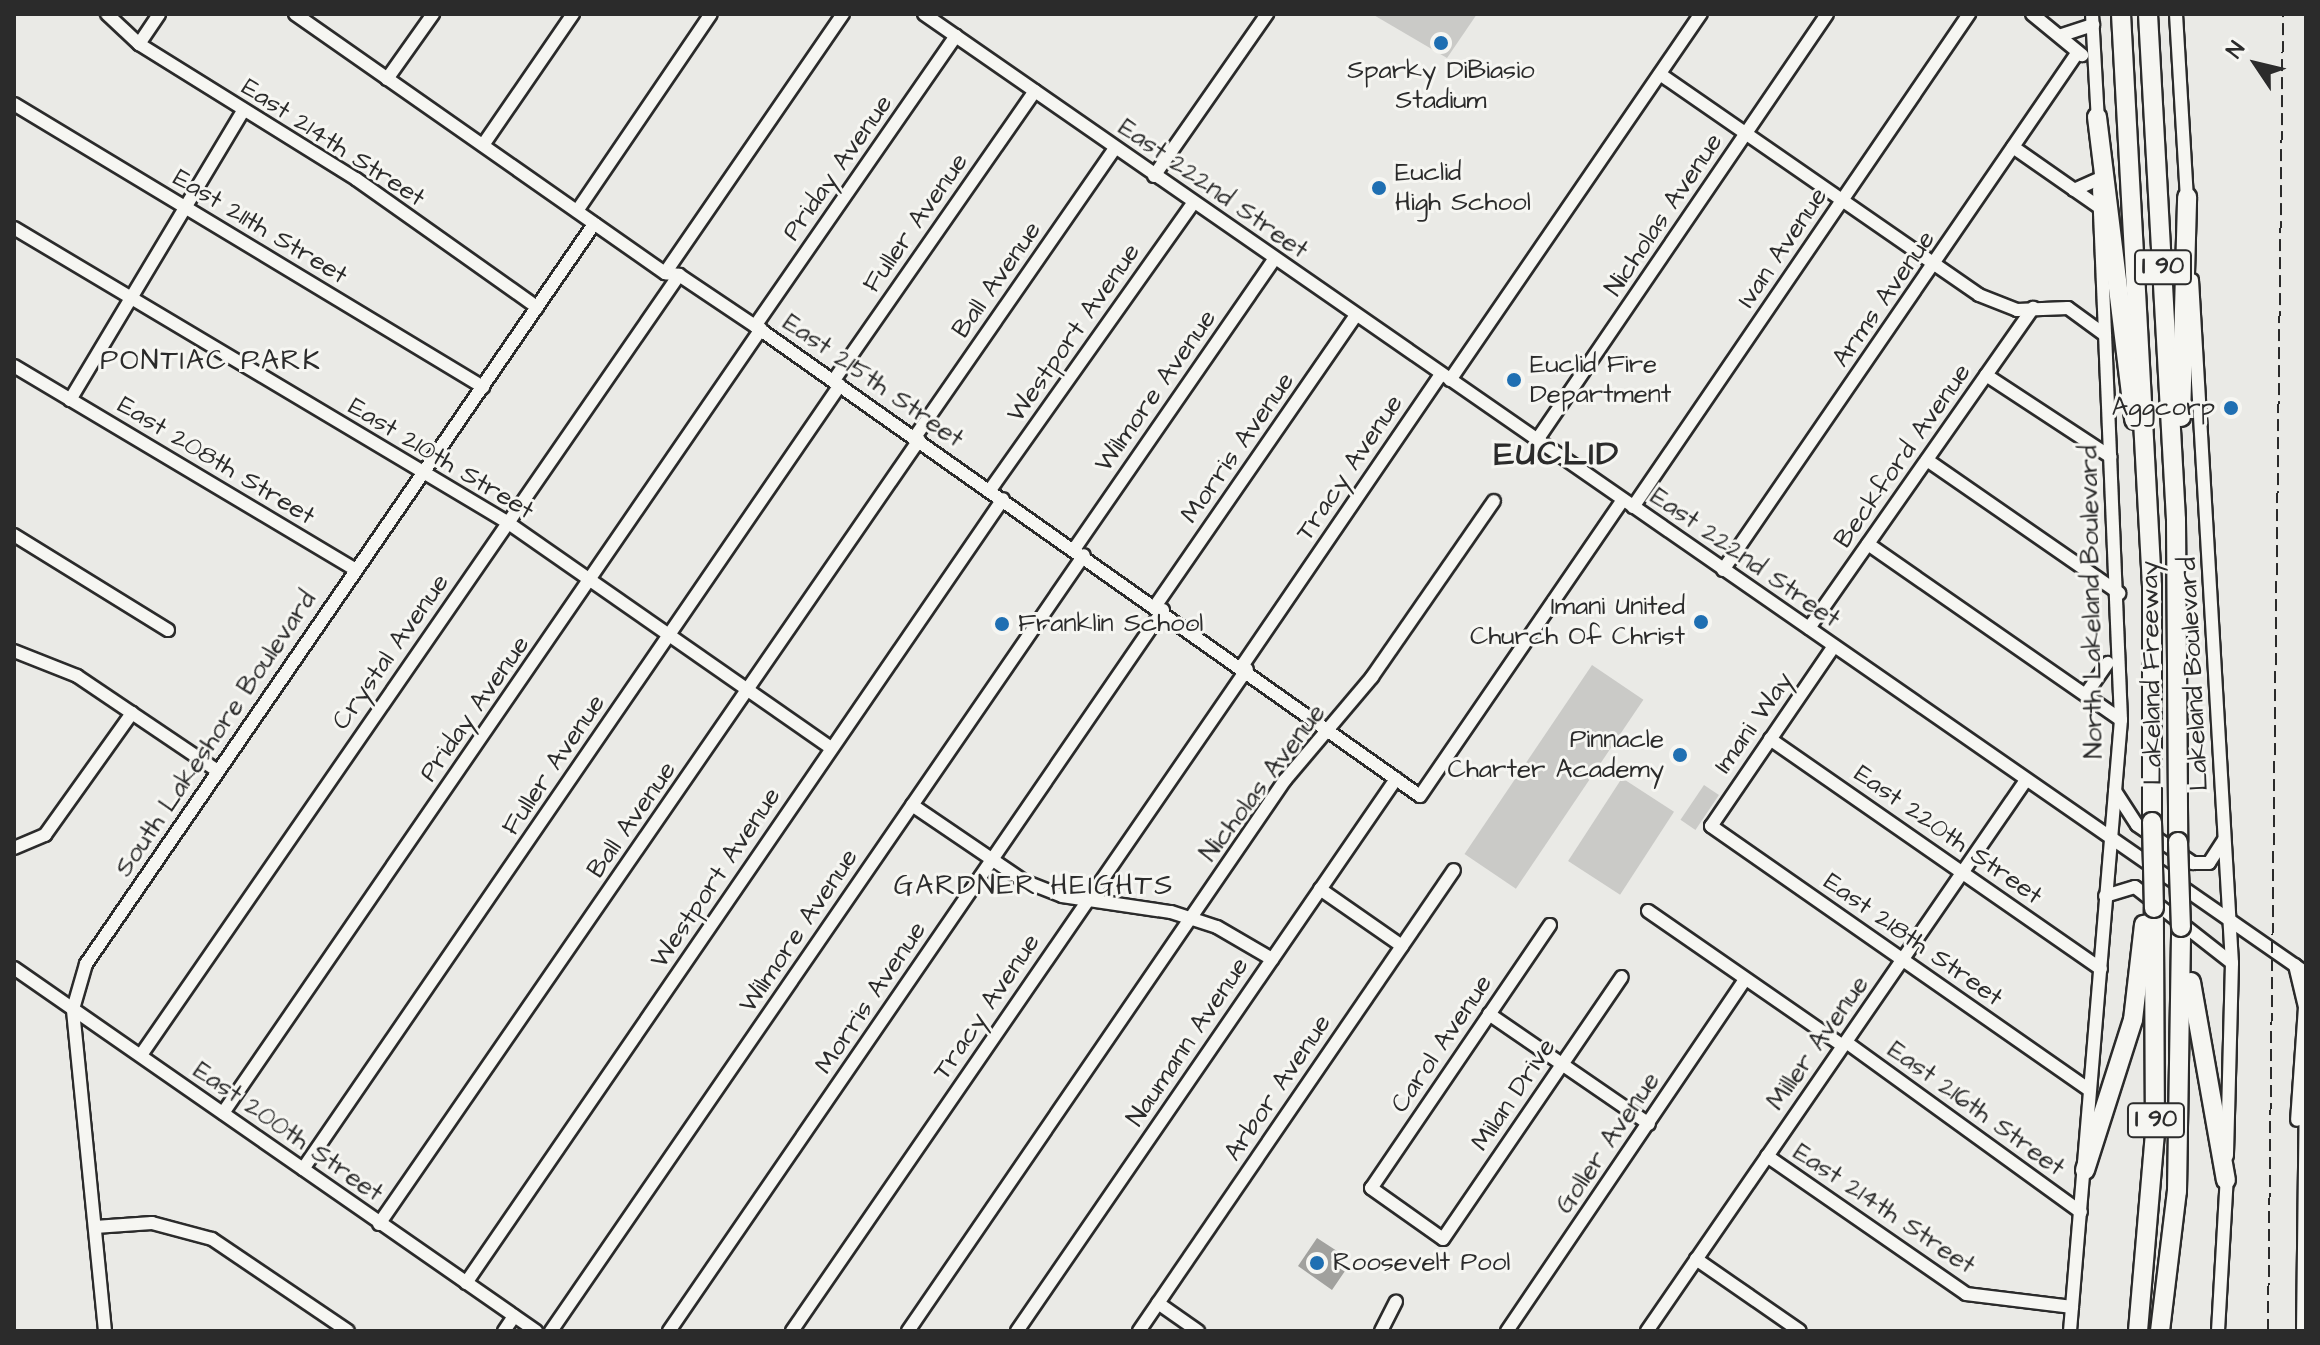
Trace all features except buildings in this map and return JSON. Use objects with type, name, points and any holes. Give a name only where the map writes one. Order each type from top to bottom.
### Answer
[{"type":"highway","name":"Lakeland Freeway","points":[[2121,14],[2148,508],[2152,822],[2150,906]]},
{"type":"highway","name":"Lakeland Freeway","points":[[2148,14],[2176,520],[2181,927],[2178,1177],[2160,1331]]},
{"type":"highway","points":[[2097,117],[2148,508]]},
{"type":"highway","points":[[2176,520],[2187,197]]},
{"type":"highway","points":[[2085,1170],[2133,1020],[2150,906]]},
{"type":"highway","name":"I 90","points":[[2138,1331],[2155,1131],[2150,906]]},
{"type":"highway","points":[[2181,927],[2226,1180]]},
{"type":"street","name":"East 214th Street","points":[[107,14],[139,44],[537,307]]},
{"type":"street","points":[[139,44],[159,14]]},
{"type":"street","name":"East 215th Street","points":[[296,14],[665,273],[679,275],[758,327],[1244,667],[1420,796]]},
{"type":"street","points":[[387,79],[433,14]]},
{"type":"street","points":[[483,145],[573,14]]},
{"type":"street","points":[[577,211],[711,14]]},
{"type":"street","points":[[665,273],[843,14]]},
{"type":"street","name":"East 222nd Street","points":[[924,14],[2300,969]]},
{"type":"street","points":[[1154,176],[1267,14]]},
{"type":"street","name":"Tracy Avenue","points":[[792,1331],[1244,667],[1701,14]]},
{"type":"street","name":"Nicholas Avenue","points":[[1537,440],[1827,14]]},
{"type":"street","name":"Ivan Avenue","points":[[1420,796],[1842,201],[1969,14]]},
{"type":"street","points":[[2032,14],[2096,65]]},
{"type":"street","name":"Lakeland Boulevard","points":[[2176,14],[2232,963],[2218,1331]]},
{"type":"street","points":[[2062,35],[2092,20]]},
{"type":"street","name":"North Lakeland Boulevard","points":[[2070,1331],[2121,720],[2119,593],[2092,20]]},
{"type":"street","name":"Priday Avenue","points":[[223,1113],[590,581],[956,36]]},
{"type":"street","name":"Arms Avenue","points":[[1723,570],[1935,266],[2078,52]]},
{"type":"street","points":[[1660,74],[1997,306],[2068,308],[2105,335]]},
{"type":"street","name":"Fuller Avenue","points":[[303,1169],[669,636],[1035,91]]},
{"type":"street","name":"East 211th Street","points":[[14,104],[483,387]]},
{"type":"street","points":[[70,400],[243,111]]},
{"type":"street","points":[[2013,147],[2099,207]]},
{"type":"street","name":"Ball Avenue","points":[[379,1224],[748,690],[1115,148]]},
{"type":"street","points":[[2074,190],[2099,179]]},
{"type":"street","name":"Westport Avenue","points":[[990,490],[1193,203]]},
{"type":"street","name":"South Lakeshore Boulevard","points":[[105,1331],[73,1009],[86,964],[594,224]]},
{"type":"street","name":"East 210th Street","points":[[14,228],[507,522],[831,748]]},
{"type":"street","name":"Wilmore Avenue","points":[[551,1331],[912,805],[1275,258]]},
{"type":"street","name":"Crystal Avenue","points":[[141,1055],[679,275]]},
{"type":"street","points":[[2083,319],[2104,304]]},
{"type":"street","name":"Beckford Avenue","points":[[1809,628],[2033,308]]},
{"type":"street","name":"Morris Avenue","points":[[669,1331],[992,861],[1356,315]]},
{"type":"street","name":"East 208th Street","points":[[14,366],[355,569]]},
{"type":"street","points":[[1986,375],[2111,457]]},
{"type":"street","points":[[1927,460],[2119,593]]},
{"type":"street","name":"Westport Avenue","points":[[466,1283],[1003,499]]},
{"type":"street","name":"Nicholas Avenue","points":[[908,1331],[1191,919],[1494,501]]},
{"type":"street","points":[[14,535],[168,630]]},
{"type":"street","points":[[1868,544],[2121,720]]},
{"type":"street","points":[[2095,577],[2117,564]]},
{"type":"street","name":"Imani Way","points":[[1711,826],[1834,646]]},
{"type":"street","points":[[14,651],[77,676],[218,771]]},
{"type":"street","points":[[2086,694],[2108,663]]},
{"type":"street","points":[[14,848],[45,835],[132,713]]},
{"type":"street","name":"East 220th Street","points":[[1770,739],[2101,969]]},
{"type":"street","name":"Naumann Avenue","points":[[1017,1331],[1396,779]]},
{"type":"street","name":"Miller Avenue","points":[[1647,1331],[2026,780]]},
{"type":"street","points":[[2115,791],[2137,825],[2193,863],[2209,863],[2225,839]]},
{"type":"street","points":[[912,805],[992,861],[1036,886],[1087,901],[1191,919],[1272,959]]},
{"type":"street","name":"East 218th Street","points":[[1711,826],[2089,1090]]},
{"type":"street","name":"Arbor Avenue","points":[[1139,1331],[1454,870]]},
{"type":"street","points":[[2105,896],[2135,887],[2232,963]]},
{"type":"street","points":[[1320,889],[1402,946]]},
{"type":"street","name":"East 216th Street","points":[[1648,911],[1745,980],[1844,1044],[2081,1212]]},
{"type":"street","name":"Carol Avenue","points":[[1443,1239],[1371,1188],[1550,925]]},
{"type":"street","name":"East 200th Street","points":[[14,968],[536,1331]]},
{"type":"street","points":[[2300,969],[2304,995],[2297,1130],[2305,1148]]},
{"type":"street","name":"Milan Drive","points":[[1443,1239],[1622,977]]},
{"type":"street","name":"Goller Avenue","points":[[1507,1331],[1745,980]]},
{"type":"street","points":[[1489,1014],[1649,1124]]},
{"type":"street","points":[[2303,1331],[2306,1100]]},
{"type":"street","name":"East 214th Street","points":[[1767,1156],[1966,1294],[2072,1307]]},
{"type":"street","points":[[95,1227],[152,1223],[212,1239],[348,1331]]},
{"type":"street","points":[[1696,1259],[1794,1330]]},
{"type":"street","points":[[1381,1331],[1396,1302]]},
{"type":"street","points":[[1158,1303],[1198,1331]]},
{"type":"street","points":[[504,1331],[514,1316]]},
{"type":"shaded area","name":"Sparky DiBiasio Stadium","points":[[1372,14],[1477,14],[1447,58]]},
{"type":"shaded area","points":[[1592,665],[1643,700],[1516,889],[1465,854]]},
{"type":"shaded area","points":[[1622,778],[1674,812],[1620,895],[1568,861]]},
{"type":"shaded area","points":[[1704,785],[1719,795],[1695,830],[1681,820]]},
{"type":"shaded area","name":"Roosevelt Pool","points":[[1317,1238],[1337,1251],[1331,1260],[1345,1271],[1332,1290],[1298,1266]]},
{"type":"railway","points":[[2268,1331],[2283,14]]},
{"type":"place","name":"Sparky DiBiasio Stadium","points":[[1441,43]]},
{"type":"place","name":"Euclid High School","points":[[1379,188]]},
{"type":"place","name":"Euclid Fire Department","points":[[1514,380]]},
{"type":"place","name":"Aggcorp","points":[[2231,408]]},
{"type":"place","name":"Imani United Church Of Christ","points":[[1701,622]]},
{"type":"place","name":"Franklin School","points":[[1002,624]]},
{"type":"place","name":"Pinnacle Charter Academy","points":[[1680,755]]},
{"type":"place","name":"Roosevelt Pool","points":[[1317,1263]]},
{"type":"district","name":"PONTIAC PARK","points":[[211,361]]},
{"type":"district","name":"EUCLID","points":[[1557,455]]},
{"type":"district","name":"GARDNER HEIGHTS","points":[[1034,886]]}]
